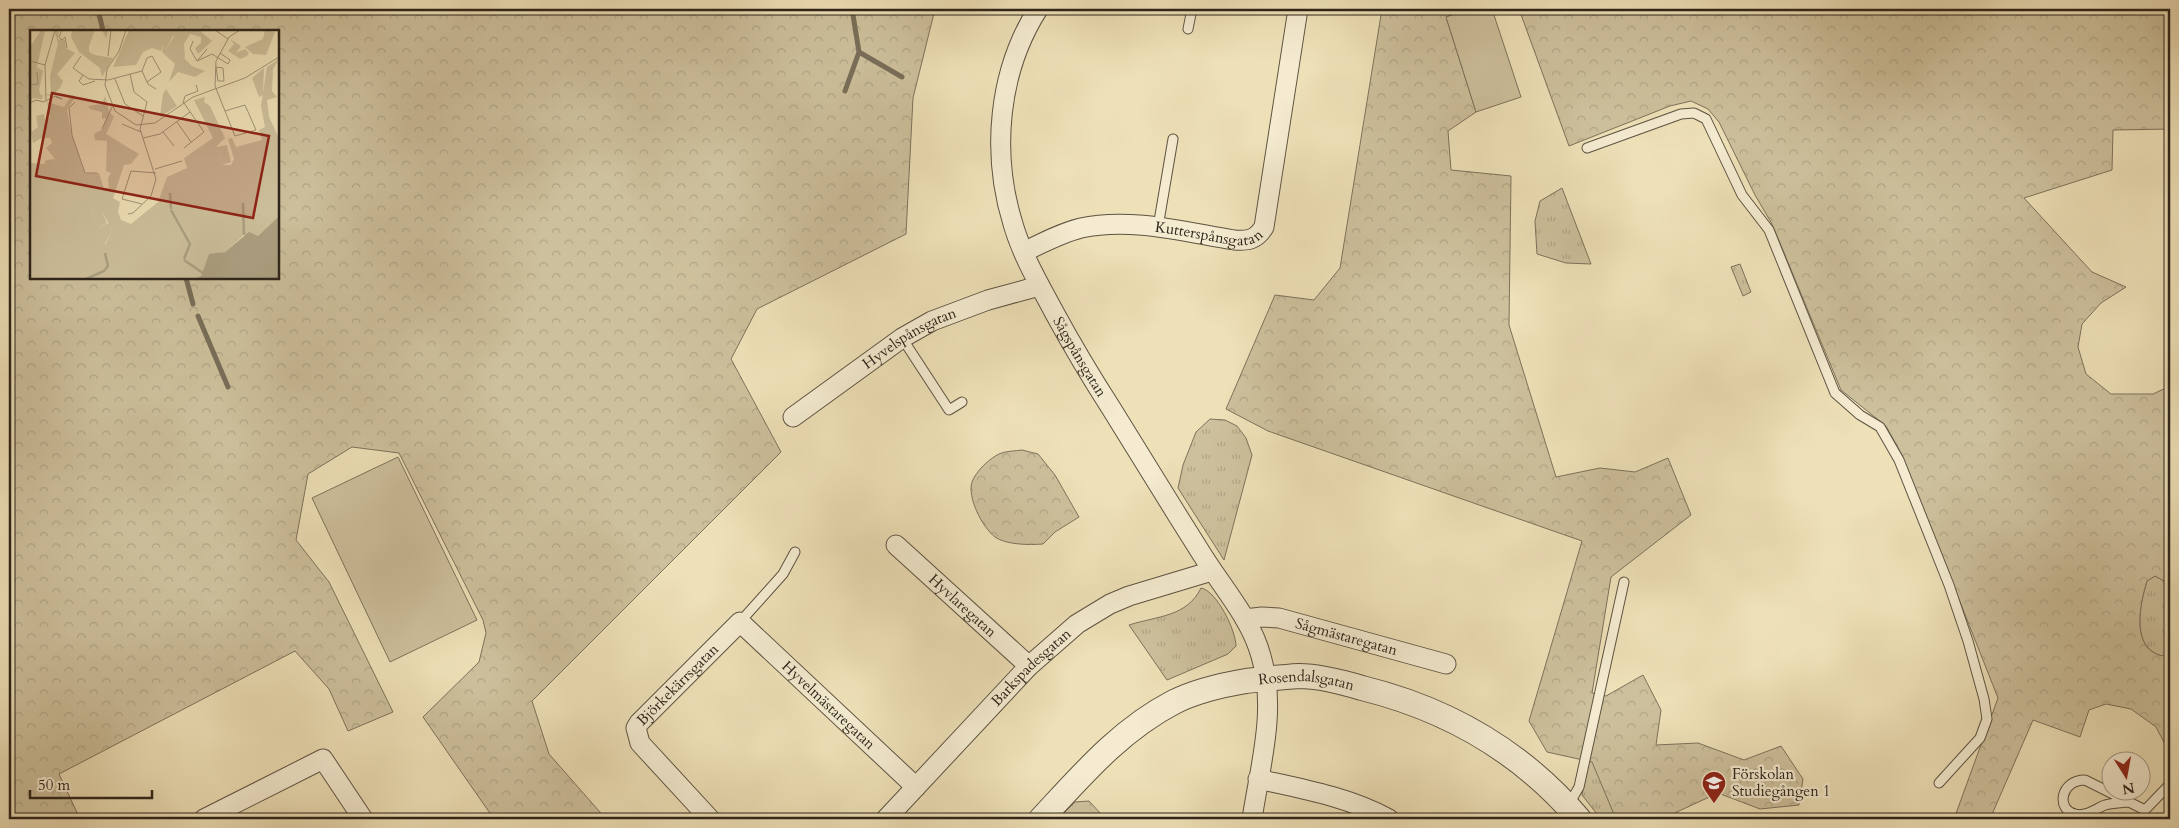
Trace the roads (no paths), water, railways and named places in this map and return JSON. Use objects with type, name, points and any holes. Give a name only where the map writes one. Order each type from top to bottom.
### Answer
[{"type":"street","name":"Sågspånsgatan","points":[[1038,9],[1016,51],[1006,87],[1002,116],[1001,146],[1006,199],[1024,252],[1040,286],[1085,366],[1212,571],[1245,619],[1260,652],[1266,679],[1267,730],[1252,819]]},
{"type":"street","name":"Kutterspånsgatan","points":[[1024,252],[1064,234],[1095,225],[1158,228],[1247,241],[1254,239],[1260,234],[1264,227],[1298,9]]},
{"type":"street","name":"Hyvelspånsgatan","points":[[793,416],[902,338],[938,319],[961,309],[1040,286]]},
{"type":"street","name":"Hyvlaregatan","points":[[896,545],[1029,666]]},
{"type":"street","name":"Barkspadesgatan","points":[[886,819],[1029,666],[1077,624],[1110,604],[1129,596],[1212,571]]},
{"type":"street","name":"Sågmästaregatan","points":[[1245,619],[1262,616],[1279,618],[1446,664]]},
{"type":"street","name":"Hyvelmästaregatan","points":[[740,622],[916,787]]},
{"type":"street","name":"Björkekärrsgatan","points":[[710,819],[640,743],[636,728],[740,622]]},
{"type":"street","name":"Rosendalsgatan","points":[[1041,819],[1102,753],[1152,714],[1176,701],[1213,688],[1266,679],[1300,676],[1386,694],[1435,712],[1475,732],[1502,749],[1541,780],[1573,813]]},
{"type":"street","points":[[204,819],[323,759],[363,819]]},
{"type":"street","points":[[1258,779],[1344,799],[1389,819]]},
{"type":"lane","points":[[1188,29],[1192,9]]},
{"type":"lane","points":[[1587,148],[1681,114],[1694,113],[1706,119],[1742,195],[1769,230],[1835,393],[1860,415],[1880,427],[1899,460],[1949,585],[1968,641],[1984,699],[1987,719],[1980,738],[1939,783]]},
{"type":"lane","points":[[1158,228],[1173,139]]},
{"type":"lane","points":[[902,338],[948,410],[962,402]]},
{"type":"lane","name":"Björkekärrsgatan","points":[[740,622],[783,574],[795,552]]},
{"type":"lane","points":[[1573,813],[1609,643],[1621,603],[1624,582]]},
{"type":"lane","points":[[2128,802],[2106,805],[2082,815],[2074,814],[2066,808],[2064,800],[2065,790],[2070,783],[2077,780],[2085,780],[2145,810],[2170,784]]},
{"type":"waterway","points":[[98,9],[103,30]]},
{"type":"waterway","points":[[845,91],[859,52],[852,9]]},
{"type":"waterway","points":[[859,52],[902,77]]},
{"type":"waterway","points":[[186,279],[193,304]]},
{"type":"waterway","points":[[198,316],[228,387]]},
{"type":"place","name":"Förskolan Studiegången 1","points":[[1714,804]]}]
